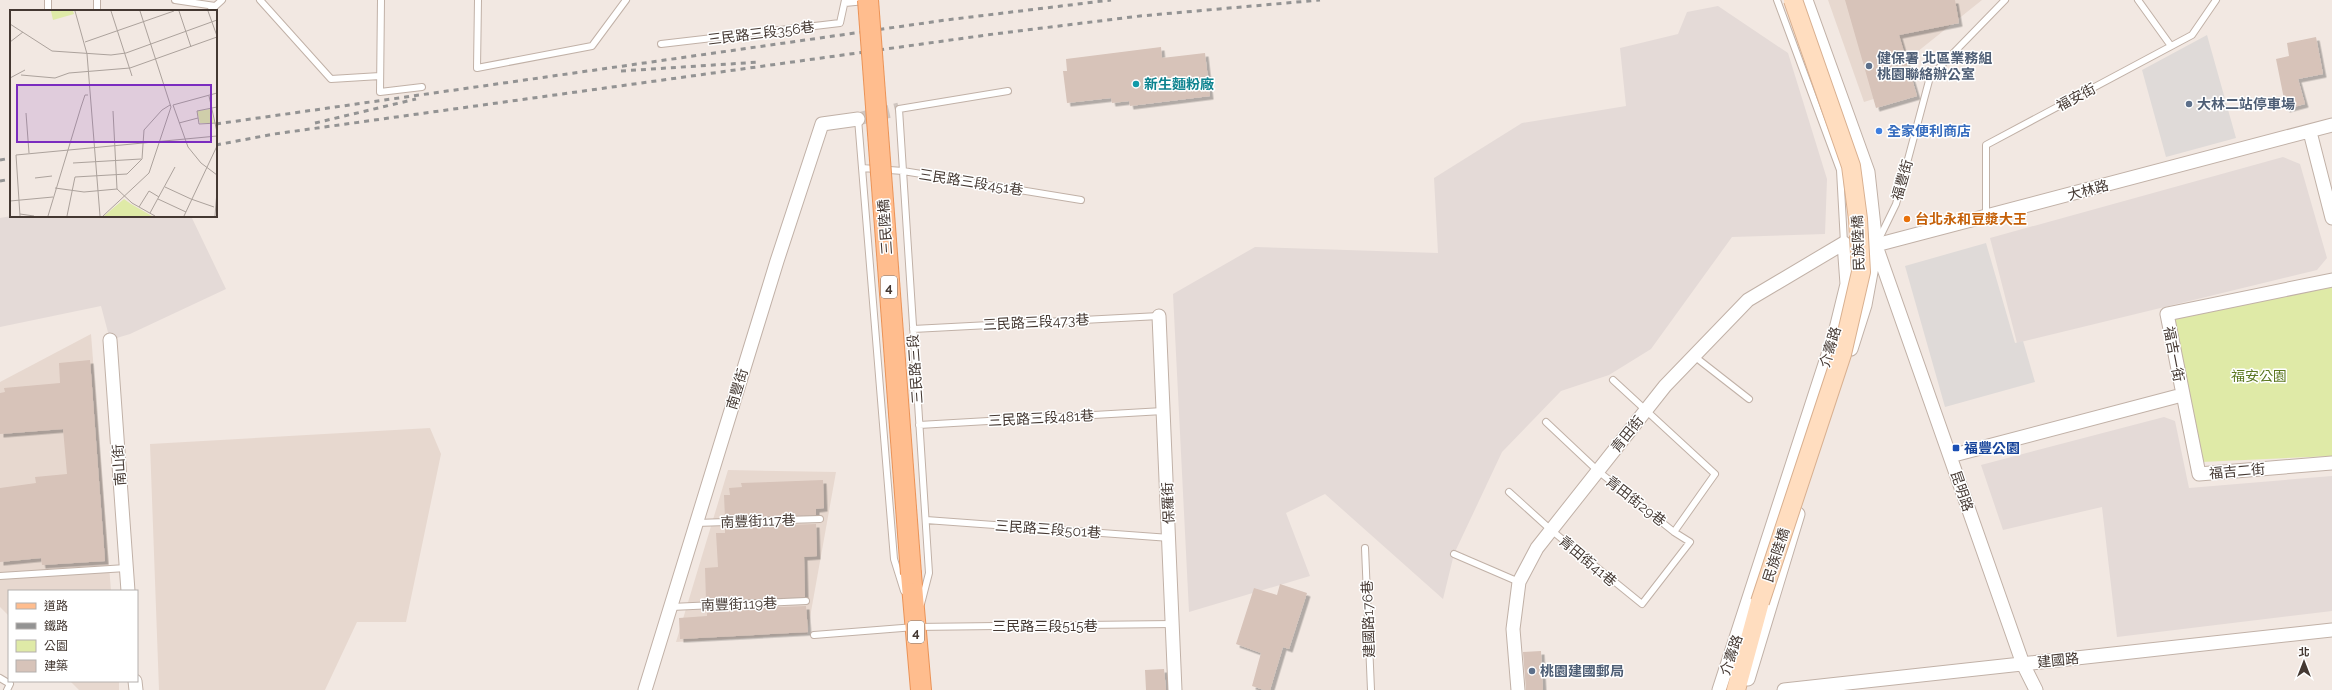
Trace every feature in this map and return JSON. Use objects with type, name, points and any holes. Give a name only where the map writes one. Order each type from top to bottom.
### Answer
[{"type":"main road","name":"三民陸橋","points":[[868,0],[910,574]]},
{"type":"main road","name":"三民路三段","points":[[910,574],[921,690]]},
{"type":"street","name":"民族陸橋","points":[[1760,602],[1842,354],[1861,272],[1858,219],[1851,166],[1793,0]]},
{"type":"street","name":"介壽路","points":[[1744,690],[1816,452],[1865,305],[1876,245],[1868,172],[1806,0]]},
{"type":"street","name":"南豐街","points":[[645,690],[777,260],[822,124],[858,119]]},
{"type":"street","name":"大林路","points":[[1844,243],[1876,245],[2332,125]]},
{"type":"street","points":[[2310,132],[2332,218]]},
{"type":"street","name":"介壽路","points":[[1719,690],[1835,333],[1847,284],[1844,243]]},
{"type":"street","name":"青田街","points":[[1518,690],[1513,629],[1519,582],[1537,548],[1665,386],[1748,300],[1844,243]]},
{"type":"street","name":"昆明路","points":[[1876,245],[2023,664],[2036,690]]},
{"type":"street","name":"福吉一街","points":[[1950,456],[2182,395],[2167,314],[2332,280]]},
{"type":"street","name":"保羅街","points":[[1159,316],[1176,690]]},
{"type":"street","name":"南山街","points":[[110,340],[128,590]]},
{"type":"street","name":"福吉二街","points":[[2182,395],[2199,474],[2332,463]]},
{"type":"street","name":"介壽路","points":[[1736,690],[1760,602]]},
{"type":"street","name":"建國路","points":[[1784,690],[1851,686],[2023,664],[2332,630]]},
{"type":"lane","points":[[175,0],[215,6]]},
{"type":"lane","points":[[211,10],[222,0]]},
{"type":"lane","points":[[260,0],[331,79],[380,76]]},
{"type":"lane","points":[[382,0],[380,92],[422,87]]},
{"type":"lane","points":[[478,0],[477,68],[537,58],[592,46],[626,0]]},
{"type":"lane","points":[[845,2],[875,0]]},
{"type":"lane","name":"介壽路","points":[[1777,0],[1840,170],[1844,243]]},
{"type":"lane","name":"福豐街","points":[[1876,245],[1896,204],[1930,77],[2005,0]]},
{"type":"lane","points":[[2138,0],[2171,46]]},
{"type":"lane","name":"福安街","points":[[1986,217],[1986,145],[2192,35],[2216,0]]},
{"type":"lane","name":"三民路三段356巷","points":[[661,44],[840,23],[845,2]]},
{"type":"lane","name":"三民路三段","points":[[915,627],[929,573],[899,109],[1008,91]]},
{"type":"lane","points":[[1820,116],[1836,114],[1848,116]]},
{"type":"lane","name":"三民路三段","points":[[858,119],[894,559],[915,627]]},
{"type":"lane","name":"三民路三段451巷","points":[[862,168],[903,171],[1081,200]]},
{"type":"lane","name":"三民路三段473巷","points":[[913,329],[1159,316]]},
{"type":"lane","points":[[1694,356],[1749,399]]},
{"type":"lane","points":[[1613,380],[1647,409],[1715,474],[1674,532]]},
{"type":"lane","name":"三民路三段481巷","points":[[919,425],[1163,410]]},
{"type":"lane","name":"青田街29巷","points":[[1546,422],[1598,471],[1674,532],[1690,542],[1642,604],[1626,592]]},
{"type":"lane","name":"青田街41巷","points":[[1509,492],[1551,530],[1626,592]]},
{"type":"lane","name":"南豐街117巷","points":[[696,523],[820,519]]},
{"type":"lane","name":"三民路三段501巷","points":[[926,520],[1170,538]]},
{"type":"lane","name":"建國路176巷","points":[[1365,548],[1371,690]]},
{"type":"lane","points":[[1454,554],[1519,582]]},
{"type":"lane","points":[[0,576],[126,568]]},
{"type":"lane","name":"南豐街119巷","points":[[670,606],[806,601]]},
{"type":"lane","name":"三民路三段515巷","points":[[814,635],[915,627],[1174,624]]},
{"type":"lane","points":[[0,678],[10,684],[7,690]]},
{"type":"shaded area","points":[[1828,0],[1982,0],[1912,56],[1902,90],[1864,102]]},
{"type":"shaded area","points":[[1718,6],[1788,53],[1827,179],[1825,234],[1732,237],[1651,349],[1609,375],[1561,391],[1502,452],[1454,554],[1443,599],[1325,494],[1286,513],[1310,576],[1189,612],[1173,294],[1255,247],[1438,253],[1434,178],[1522,123],[1626,106],[1620,48],[1678,34],[1687,12]]},
{"type":"shaded area","name":"大林二站停車場","points":[[2207,35],[2236,138],[2166,157],[2142,70]]},
{"type":"shaded area","points":[[2283,157],[2300,164],[2327,258],[2317,270],[2017,343],[1990,238]]},
{"type":"shaded area","points":[[10,216],[191,217],[226,289],[130,334],[110,340],[101,306],[0,327],[0,218]]},
{"type":"shaded area","points":[[1986,243],[2015,343],[2023,341],[2035,382],[1945,407],[1905,266]]},
{"type":"shaded area","points":[[91,334],[111,590],[8,590],[8,615],[0,607],[0,382]]},
{"type":"shaded area","points":[[2164,417],[2175,421],[2189,488],[2332,476],[2332,611],[2117,637],[2102,507],[2003,530],[1981,465]]},
{"type":"shaded area","points":[[430,428],[441,454],[406,622],[357,622],[325,690],[159,690],[150,444]]},
{"type":"shaded area","points":[[728,470],[836,472],[807,634],[676,642]]},
{"type":"shaded area","points":[[71,682],[119,682],[119,690],[79,690]]},
{"type":"green space","name":"福安公園","points":[[2332,286],[2332,456],[2201,462],[2174,318]]},
{"type":"building","points":[[1845,0],[1955,0],[1959,23],[1899,35],[1917,96],[1876,108]]},
{"type":"building","points":[[2316,37],[2323,74],[2298,79],[2305,104],[2286,109],[2276,59],[2289,56],[2287,43]]},
{"type":"building","name":"新生麵粉廠","points":[[1161,47],[1162,58],[1205,53],[1210,96],[1130,106],[1129,101],[1112,103],[1111,98],[1067,103],[1063,71],[1067,71],[1066,59]]},
{"type":"building","points":[[90,360],[105,561],[42,565],[41,558],[0,562],[0,488],[36,483],[35,477],[67,474],[63,429],[0,434],[0,393],[5,392],[4,388],[60,383],[59,363]]},
{"type":"building","points":[[823,480],[824,508],[816,509],[816,515],[725,518],[724,495],[730,495],[729,488],[742,487],[741,483]]},
{"type":"building","points":[[816,524],[817,556],[804,557],[805,597],[706,601],[705,568],[718,567],[716,533],[725,533],[725,527]]},
{"type":"building","points":[[1280,584],[1307,593],[1289,649],[1283,647],[1270,690],[1264,690],[1252,686],[1261,653],[1236,644],[1254,588],[1277,595]]},
{"type":"building","points":[[806,606],[808,632],[680,639],[679,618],[707,616],[707,610]]},
{"type":"building","name":"桃園建國郵局","points":[[1541,651],[1543,690],[1526,690],[1523,652]]},
{"type":"building","points":[[1164,669],[1166,690],[1146,690],[1145,670]]},
{"type":"tunnel","points":[[858,119],[899,109]]},
{"type":"railway","points":[[217,124],[946,20],[1111,0]]},
{"type":"railway","points":[[217,145],[274,134],[994,34],[1140,16],[1320,0]]},
{"type":"railway","points":[[621,71],[760,62]]},
{"type":"railway","points":[[315,123],[416,99]]},
{"type":"railway","points":[[0,160],[10,158]]},
{"type":"railway","points":[[0,181],[10,179]]},
{"type":"place","name":"健保署 北區業務組 桃園聯絡辦公室","points":[[1869,66]]},
{"type":"place","name":"新生麵粉廠","points":[[1136,84]]},
{"type":"place","name":"大林二站停車場","points":[[2189,104]]},
{"type":"place","name":"全家便利商店","points":[[1879,131]]},
{"type":"place","name":"台北永和豆漿大王","points":[[1907,219]]},
{"type":"place","name":"福豐公園","points":[[1956,448]]},
{"type":"place","name":"桃園建國郵局","points":[[1532,671]]}]
